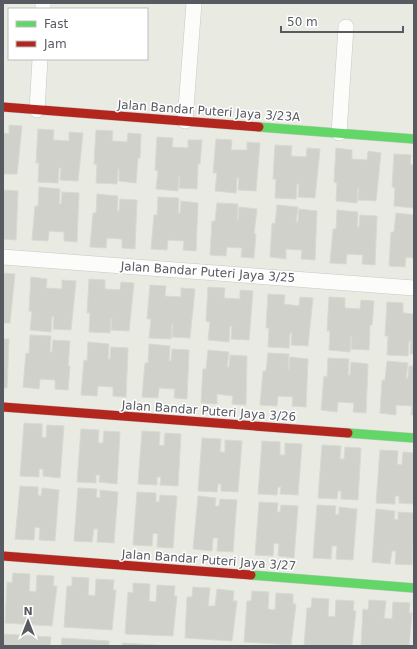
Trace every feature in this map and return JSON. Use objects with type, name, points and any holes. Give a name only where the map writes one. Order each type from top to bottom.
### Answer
[{"type":"street","points":[[185,121],[194,3]]},
{"type":"street","points":[[339,133],[346,27]]},
{"type":"street","points":[[37,110],[40,60]]},
{"type":"street","name":"Jalan Bandar Puteri Jaya 3/23A","points":[[3,107],[414,139]]},
{"type":"street","name":"Jalan Bandar Puteri Jaya 3/25","points":[[3,256],[414,288]]},
{"type":"street","name":"Jalan Bandar Puteri Jaya 3/26","points":[[3,407],[414,438]]},
{"type":"street","name":"Jalan Bandar Puteri Jaya 3/27","points":[[3,556],[414,588]]},
{"type":"building","points":[[9,125],[22,126],[17,174],[3,174],[3,133],[9,134]]},
{"type":"building","points":[[38,129],[54,130],[53,140],[69,141],[69,132],[83,133],[78,181],[60,180],[61,168],[59,168],[58,183],[38,182],[39,163],[36,163]]},
{"type":"building","points":[[96,130],[113,131],[112,141],[127,142],[128,133],[141,134],[140,158],[138,158],[136,183],[119,181],[118,169],[117,184],[96,183],[97,164],[94,164]]},
{"type":"building","points":[[157,137],[173,138],[172,147],[188,148],[188,140],[202,140],[200,164],[198,164],[197,189],[179,188],[179,176],[178,191],[156,189],[158,171],[155,170]]},
{"type":"building","points":[[216,139],[232,140],[231,150],[247,150],[247,142],[260,143],[256,191],[238,190],[239,178],[237,178],[236,193],[215,191],[217,173],[213,173]]},
{"type":"building","points":[[275,145],[292,146],[291,156],[306,157],[307,148],[320,149],[315,198],[298,197],[299,184],[297,184],[296,199],[275,198],[276,179],[273,179]]},
{"type":"building","points":[[336,148],[352,150],[352,159],[367,160],[368,151],[381,153],[376,201],[358,200],[358,188],[357,203],[336,201],[337,183],[334,182]]},
{"type":"building","points":[[394,154],[411,155],[410,164],[414,165],[414,208],[394,206],[395,188],[392,187]]},
{"type":"building","points":[[39,187],[60,189],[59,204],[61,204],[62,192],[79,193],[77,242],[64,241],[64,232],[49,231],[48,241],[32,240],[35,206],[38,206]]},
{"type":"building","points":[[3,190],[18,191],[16,240],[3,239]]},
{"type":"building","points":[[97,194],[118,196],[117,211],[119,211],[120,199],[137,200],[135,249],[122,248],[122,239],[107,238],[106,248],[90,247],[93,213],[96,213]]},
{"type":"building","points":[[158,197],[179,198],[178,213],[180,213],[181,201],[198,203],[196,251],[183,250],[184,241],[168,240],[167,250],[151,249],[154,215],[157,215]]},
{"type":"building","points":[[217,203],[238,204],[237,220],[239,207],[257,209],[254,234],[256,234],[254,258],[241,257],[242,248],[227,247],[226,256],[210,255],[212,221],[215,221]]},
{"type":"building","points":[[277,205],[298,207],[296,222],[298,222],[299,209],[317,211],[315,260],[301,259],[302,250],[286,249],[286,259],[270,257],[272,223],[275,224]]},
{"type":"building","points":[[337,210],[358,212],[357,227],[359,227],[360,215],[377,216],[375,265],[362,264],[363,255],[347,254],[346,264],[330,263],[333,229],[336,229]]},
{"type":"building","points":[[396,213],[414,215],[414,258],[406,257],[405,267],[389,266],[391,232],[394,232]]},
{"type":"building","points":[[3,273],[15,274],[10,323],[3,323]]},
{"type":"building","points":[[31,277],[47,279],[46,288],[62,289],[62,280],[76,281],[71,330],[53,329],[54,317],[52,316],[51,332],[30,330],[32,312],[29,311]]},
{"type":"building","points":[[89,279],[105,280],[105,289],[120,290],[121,282],[134,283],[129,331],[111,330],[111,318],[110,333],[89,332],[90,313],[87,313]]},
{"type":"building","points":[[150,285],[166,286],[165,296],[181,297],[181,288],[195,289],[190,338],[172,337],[172,324],[171,339],[149,338],[151,319],[147,319]]},
{"type":"building","points":[[208,287],[225,288],[224,298],[240,299],[240,290],[253,291],[249,340],[231,339],[232,326],[230,326],[229,342],[208,340],[210,322],[206,321]]},
{"type":"building","points":[[268,294],[285,295],[284,304],[299,306],[300,297],[313,298],[308,346],[291,345],[292,333],[290,333],[289,348],[268,347],[269,328],[266,328]]},
{"type":"building","points":[[329,297],[345,298],[345,308],[360,309],[361,300],[374,301],[372,325],[370,325],[369,350],[351,349],[351,336],[350,352],[329,350],[330,331],[327,331]]},
{"type":"building","points":[[387,302],[403,303],[403,313],[414,314],[414,354],[410,354],[411,341],[409,341],[408,356],[387,355],[388,336],[385,336]]},
{"type":"building","points":[[30,335],[51,336],[50,352],[52,352],[53,340],[70,341],[68,390],[55,389],[55,380],[40,379],[39,389],[23,387],[26,353],[29,354]]},
{"type":"building","points":[[3,339],[9,339],[7,388],[3,388]]},
{"type":"building","points":[[88,342],[109,344],[108,359],[110,359],[111,347],[128,348],[126,397],[113,396],[113,387],[98,386],[97,396],[81,395],[84,360],[87,361]]},
{"type":"building","points":[[149,344],[170,346],[169,361],[171,361],[172,349],[189,350],[187,399],[174,398],[175,389],[159,388],[158,398],[142,397],[145,363],[148,363]]},
{"type":"building","points":[[208,350],[229,352],[227,367],[229,367],[230,355],[247,356],[246,405],[232,404],[233,396],[217,394],[217,404],[201,403],[203,369],[206,369]]},
{"type":"building","points":[[268,353],[289,354],[288,369],[290,357],[308,359],[306,407],[292,406],[293,397],[278,396],[277,406],[260,405],[263,371],[266,371]]},
{"type":"building","points":[[328,358],[349,359],[348,375],[350,375],[351,362],[368,364],[366,413],[353,412],[354,403],[338,402],[337,412],[321,410],[324,376],[327,377]]},
{"type":"building","points":[[387,361],[408,363],[406,378],[408,378],[409,366],[414,366],[414,415],[411,415],[412,406],[396,405],[396,415],[380,413],[382,380],[385,380]]},
{"type":"building","points":[[24,423],[42,424],[42,437],[46,438],[47,425],[64,426],[60,478],[43,476],[43,469],[39,469],[39,477],[20,476]]},
{"type":"building","points":[[81,429],[99,430],[98,443],[103,443],[104,431],[120,432],[117,484],[99,482],[100,475],[96,475],[96,483],[77,482]]},
{"type":"building","points":[[142,431],[160,432],[159,445],[164,446],[165,433],[181,434],[178,486],[160,485],[161,477],[157,477],[157,485],[138,484]]},
{"type":"building","points":[[202,438],[221,439],[220,452],[225,452],[225,440],[242,441],[238,492],[221,491],[221,484],[218,484],[217,492],[198,491]]},
{"type":"building","points":[[262,441],[280,442],[280,455],[285,455],[285,443],[302,444],[298,495],[280,494],[281,487],[278,487],[277,495],[258,494]]},
{"type":"building","points":[[322,445],[341,446],[340,459],[344,459],[345,447],[361,448],[358,500],[341,499],[341,491],[338,491],[337,499],[318,498]]},
{"type":"building","points":[[380,450],[398,451],[397,464],[402,465],[403,452],[414,453],[414,504],[399,503],[399,496],[395,496],[395,504],[376,503]]},
{"type":"building","points":[[20,486],[38,487],[38,495],[41,496],[42,488],[59,490],[55,541],[39,540],[40,528],[35,527],[34,540],[15,539]]},
{"type":"building","points":[[78,488],[97,489],[96,497],[100,498],[100,490],[118,492],[114,543],[97,542],[98,529],[94,529],[92,542],[74,541]]},
{"type":"building","points":[[137,492],[156,493],[156,502],[159,502],[160,495],[177,496],[173,548],[157,547],[158,534],[153,533],[152,546],[133,545]]},
{"type":"building","points":[[198,496],[216,498],[215,506],[219,506],[220,499],[237,500],[233,552],[217,551],[218,538],[213,538],[212,551],[193,549]]},
{"type":"building","points":[[259,502],[278,503],[277,512],[280,512],[281,505],[298,506],[294,558],[278,556],[279,544],[274,543],[273,556],[255,555]]},
{"type":"building","points":[[317,505],[336,506],[335,514],[339,515],[339,507],[357,509],[353,560],[336,559],[337,546],[332,546],[331,559],[313,558]]},
{"type":"building","points":[[376,509],[395,511],[394,519],[398,520],[398,512],[414,513],[412,565],[395,564],[396,551],[392,551],[390,564],[372,562]]},
{"type":"building","points":[[13,573],[30,574],[29,591],[36,592],[37,575],[54,576],[53,586],[57,586],[52,626],[5,623],[7,582],[12,583]]},
{"type":"building","points":[[72,577],[89,578],[88,595],[95,596],[96,579],[114,580],[113,590],[116,590],[112,630],[64,627],[67,586],[72,586]]},
{"type":"building","points":[[133,583],[150,584],[149,601],[156,602],[157,585],[175,586],[174,596],[177,596],[173,636],[125,634],[128,592],[133,593]]},
{"type":"building","points":[[193,587],[210,588],[208,606],[215,606],[217,589],[234,591],[233,601],[237,601],[232,641],[185,638],[187,597],[192,597]]},
{"type":"building","points":[[252,591],[269,592],[268,609],[275,610],[276,593],[293,594],[293,604],[296,604],[291,645],[244,642],[247,601],[251,601]]},
{"type":"building","points":[[312,598],[329,599],[328,616],[335,617],[336,600],[354,601],[353,611],[356,611],[352,646],[304,646],[307,608],[311,608]]},
{"type":"building","points":[[369,600],[386,601],[384,618],[392,619],[393,602],[410,603],[409,613],[412,613],[409,646],[361,646],[363,609],[368,610]]},
{"type":"building","points":[[3,634],[51,637],[50,646],[3,646]]},
{"type":"building","points":[[62,638],[109,641],[109,646],[61,646]]},
{"type":"building","points":[[123,643],[170,646],[122,646]]},
{"type":"traffic: fast","points":[[259,127],[414,139]]},
{"type":"traffic: fast","points":[[348,433],[414,438]]},
{"type":"traffic: fast","points":[[251,575],[414,588]]},
{"type":"traffic: jam","points":[[3,107],[259,127]]},
{"type":"traffic: jam","points":[[3,407],[348,433]]},
{"type":"traffic: jam","points":[[3,556],[251,575]]}]
